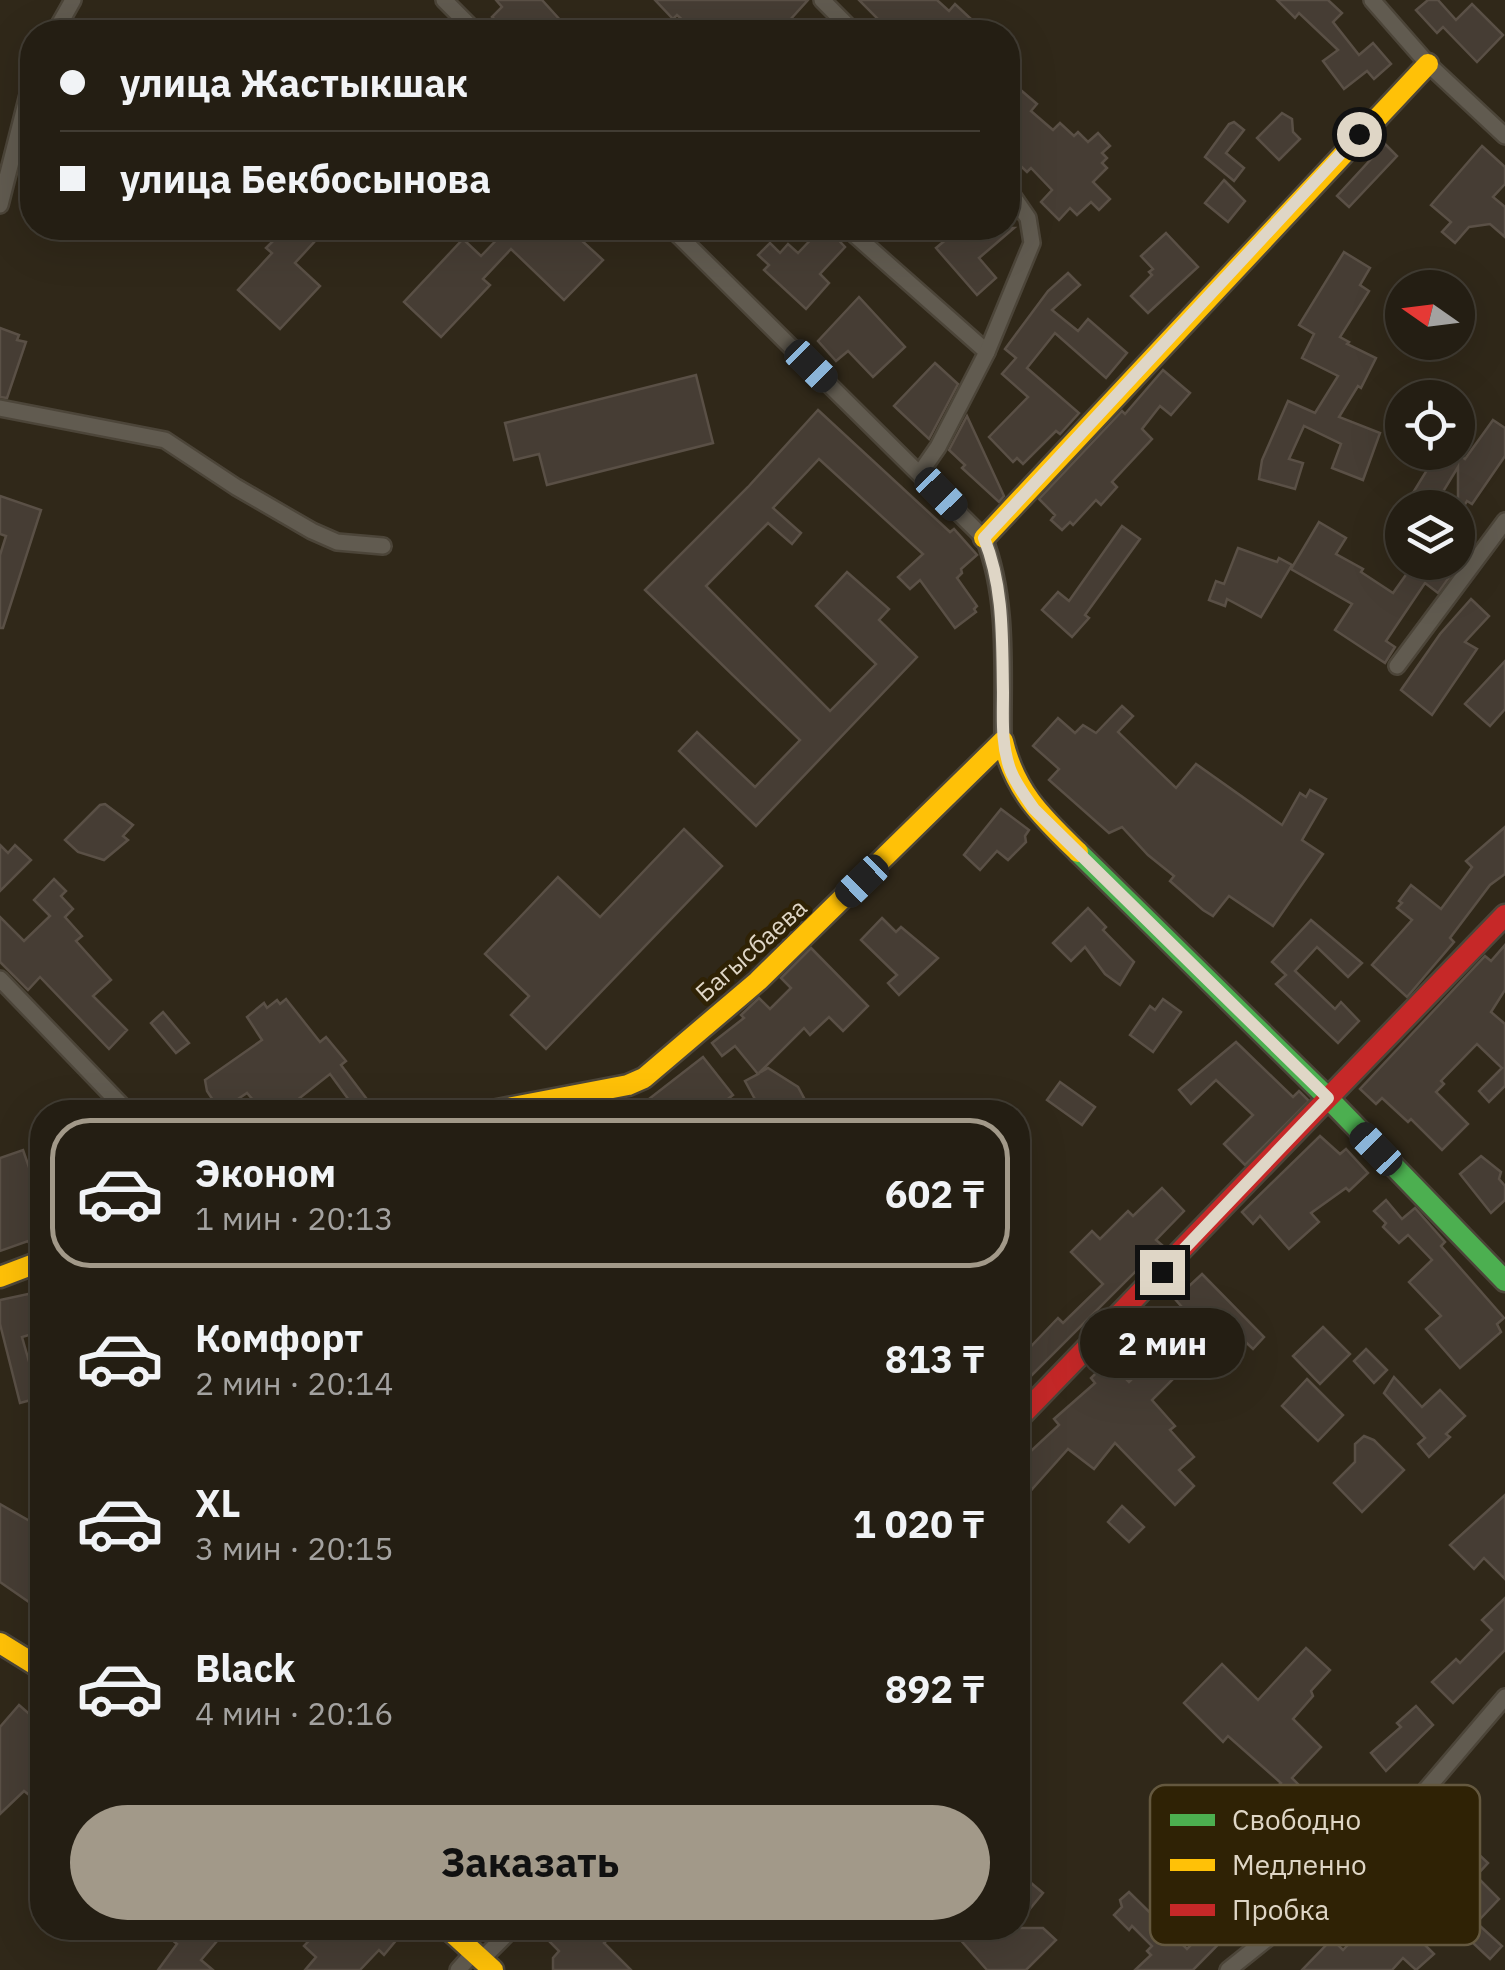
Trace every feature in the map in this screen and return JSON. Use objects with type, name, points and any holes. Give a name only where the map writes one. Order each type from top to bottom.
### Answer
[{"type":"street","points":[[444,0],[464,20]]},
{"type":"street","points":[[822,0],[842,20]]},
{"type":"street","points":[[1372,0],[1428,64],[1505,136]]},
{"type":"street","points":[[984,538],[1428,64]]},
{"type":"street","points":[[0,205],[20,126]]},
{"type":"street","points":[[920,473],[938,448],[987,352],[1032,244],[1028,218],[1020,206]]},
{"type":"street","points":[[683,240],[984,538],[996,568],[1002,634],[1003,741],[1010,770],[1034,809],[1328,1098],[1505,1282]]},
{"type":"street","points":[[860,240],[987,352]]},
{"type":"street","points":[[0,408],[165,440],[236,488],[312,530],[337,542],[383,546]]},
{"type":"street","points":[[1397,666],[1505,520]]},
{"type":"street","name":"Багысбаева","points":[[550,1100],[628,1085],[644,1078],[758,981],[1003,741]]},
{"type":"street","points":[[1030,1408],[1505,915]]},
{"type":"street","points":[[0,978],[117,1100]]},
{"type":"street","points":[[0,1278],[30,1266]]},
{"type":"street","points":[[0,1643],[30,1662]]},
{"type":"street","points":[[1430,1785],[1505,1697]]},
{"type":"street","points":[[461,1940],[484,1960]]},
{"type":"street","points":[[458,1970],[484,1960],[503,1940]]},
{"type":"street","points":[[1228,1970],[1259,1945]]},
{"type":"building","points":[[496,0],[542,0],[560,20],[495,20],[492,17],[502,7]]},
{"type":"building","points":[[655,0],[808,0],[790,20],[683,20],[677,15],[673,19]]},
{"type":"building","points":[[859,0],[937,0],[949,11],[955,4],[972,20],[875,20]]},
{"type":"building","points":[[1277,0],[1328,0],[1342,13],[1333,22],[1359,55],[1373,43],[1391,64],[1374,79],[1367,71],[1344,89],[1323,61],[1338,50],[1299,13],[1295,18]]},
{"type":"building","points":[[1428,0],[1438,0],[1456,20],[1472,4],[1503,35],[1477,62],[1443,27],[1437,33],[1416,10]]},
{"type":"building","points":[[1020,89],[1037,104],[1031,111],[1053,130],[1060,123],[1088,142],[1098,133],[1110,146],[1102,153],[1107,158],[1102,163],[1107,168],[1093,182],[1110,199],[1099,210],[1091,202],[1077,215],[1070,208],[1059,220],[1041,202],[1052,190],[1031,168],[1027,172],[1020,165]]},
{"type":"building","points":[[1282,113],[1292,119],[1293,132],[1300,139],[1279,160],[1257,138]]},
{"type":"building","points":[[1234,122],[1244,130],[1226,153],[1244,168],[1234,181],[1205,157]]},
{"type":"building","points":[[1385,144],[1397,156],[1349,207],[1337,196]]},
{"type":"building","points":[[1482,146],[1505,167],[1505,184],[1493,197],[1505,207],[1505,237],[1490,224],[1469,227],[1455,243],[1442,232],[1451,222],[1431,205]]},
{"type":"building","points":[[1224,180],[1245,201],[1228,222],[1205,203]]},
{"type":"building","points":[[1166,233],[1198,267],[1148,313],[1131,296],[1152,275],[1149,272],[1153,269],[1141,256]]},
{"type":"building","points":[[274,240],[316,240],[295,263],[320,286],[280,329],[238,290],[272,253],[266,248]]},
{"type":"building","points":[[462,240],[481,256],[496,240],[581,240],[603,260],[564,300],[511,249],[483,279],[490,285],[441,337],[404,302]]},
{"type":"building","points":[[810,240],[838,240],[845,247],[820,274],[829,283],[806,309],[764,270],[769,265],[758,255],[770,243],[780,253],[788,244],[798,253]]},
{"type":"building","points":[[946,240],[1000,240],[979,258],[996,278],[977,295],[936,248]]},
{"type":"building","points":[[1344,252],[1370,268],[1360,285],[1369,291],[1340,337],[1376,358],[1361,388],[1358,386],[1339,417],[1380,433],[1363,480],[1332,468],[1341,444],[1304,426],[1289,459],[1303,463],[1295,489],[1259,479],[1262,460],[1288,401],[1315,413],[1338,376],[1302,358],[1314,334],[1299,325]]},
{"type":"building","points":[[1068,273],[1080,285],[1052,310],[1078,331],[1088,319],[1127,353],[1106,378],[1055,333],[1027,368],[1079,413],[1023,464],[1017,458],[1013,462],[989,437],[1028,397],[1002,374],[1016,358],[1005,349],[1048,291]]},
{"type":"building","points":[[859,297],[905,347],[873,377],[848,351],[836,361],[818,341]]},
{"type":"building","points":[[0,328],[26,342],[7,398],[0,397]]},
{"type":"building","points":[[935,363],[958,384],[929,439],[894,406]]},
{"type":"building","points":[[1163,370],[1190,393],[1171,415],[1160,406],[1142,429],[1152,439],[1112,482],[1117,487],[1101,505],[1096,500],[1073,525],[1070,522],[1062,530],[1051,520],[1055,515],[1039,499],[1122,411],[1125,414]]},
{"type":"building","points":[[696,375],[713,443],[547,485],[539,454],[514,460],[505,423]]},
{"type":"building","points":[[818,410],[950,532],[954,529],[977,555],[957,578],[977,606],[976,612],[955,628],[920,580],[910,589],[898,577],[923,554],[819,459],[773,508],[801,533],[792,544],[768,523],[706,586],[830,711],[876,664],[816,606],[847,572],[889,609],[879,620],[917,657],[756,826],[679,751],[697,732],[755,787],[800,740],[645,590]]},
{"type":"building","points":[[967,416],[1004,496],[999,502],[962,468],[965,465],[949,450]]},
{"type":"building","points":[[1493,420],[1505,428],[1505,456],[1475,500],[1475,490],[1458,490],[1458,470],[1475,470],[1475,445]]},
{"type":"building","points":[[1427,470],[1456,470],[1444,490],[1415,490]]},
{"type":"building","points":[[0,496],[41,510],[3,628],[0,555],[6,536],[0,534]]},
{"type":"building","points":[[1319,522],[1346,538],[1336,554],[1393,593],[1402,580],[1447,580],[1438,593],[1425,583],[1386,641],[1395,647],[1385,663],[1335,630],[1352,604],[1291,569]]},
{"type":"building","points":[[1122,526],[1140,539],[1085,615],[1089,618],[1072,637],[1042,610],[1058,592],[1069,601]]},
{"type":"building","points":[[1238,548],[1292,565],[1261,617],[1227,599],[1225,606],[1209,600],[1216,581],[1224,584]]},
{"type":"building","points":[[1471,599],[1489,616],[1465,642],[1477,649],[1432,715],[1401,690],[1440,634]]},
{"type":"building","points":[[1505,661],[1505,709],[1490,726],[1465,704]]},
{"type":"building","points":[[1122,706],[1133,716],[1118,732],[1176,788],[1196,764],[1282,825],[1300,793],[1306,797],[1310,790],[1326,799],[1302,840],[1323,854],[1273,926],[1229,896],[1213,916],[1203,910],[1170,881],[1174,876],[1122,827],[1109,833],[1049,780],[1059,769],[1033,746],[1058,718],[1075,733],[1083,725],[1096,733]]},
{"type":"building","points":[[105,804],[133,825],[123,836],[128,840],[104,860],[78,852],[65,840]]},
{"type":"building","points":[[1001,809],[1029,830],[1026,842],[1008,860],[997,851],[980,870],[964,855]]},
{"type":"building","points":[[1505,827],[1505,874],[1490,885],[1450,938],[1454,942],[1407,997],[1372,965],[1412,920],[1397,908],[1402,903],[1399,901],[1411,885],[1441,909],[1472,867],[1466,861]]},
{"type":"building","points":[[684,829],[722,866],[546,1049],[511,1015],[529,996],[485,954],[558,877],[600,917]]},
{"type":"building","points":[[0,845],[8,853],[15,845],[31,860],[0,891]]},
{"type":"building","points":[[54,879],[66,891],[61,896],[73,909],[65,917],[82,936],[76,941],[111,980],[93,996],[127,1030],[109,1049],[40,977],[28,990],[0,962],[0,917],[24,941],[50,916],[34,900]]},
{"type":"building","points":[[1088,908],[1134,962],[1120,985],[1105,974],[1085,947],[1071,961],[1053,943]]},
{"type":"building","points":[[882,918],[896,932],[901,927],[938,958],[899,995],[888,983],[897,975],[861,940]]},
{"type":"building","points":[[1311,920],[1362,963],[1348,977],[1317,947],[1295,971],[1335,1009],[1341,1002],[1359,1021],[1338,1043],[1276,984],[1286,975],[1272,962]]},
{"type":"building","points":[[1505,945],[1505,990],[1491,1012],[1505,1024],[1505,1086],[1489,1102],[1479,1091],[1502,1068],[1477,1044],[1441,1081],[1444,1084],[1436,1092],[1468,1124],[1442,1150],[1411,1119],[1408,1122],[1382,1098],[1376,1104],[1360,1089],[1485,956],[1491,961]]},
{"type":"building","points":[[811,948],[868,1006],[843,1031],[829,1017],[810,1035],[804,1028],[759,1073],[768,1068],[798,1087],[804,1098],[755,1100],[745,1081],[758,1074],[735,1046],[722,1056],[712,1043],[744,1018],[741,1015],[759,998],[770,1009],[791,988],[781,978]]},
{"type":"building","points":[[286,999],[320,1042],[326,1037],[346,1061],[341,1065],[366,1098],[349,1100],[330,1074],[297,1100],[253,1100],[247,1093],[236,1100],[213,1100],[205,1080],[262,1040],[247,1017],[264,1003],[267,1008],[277,1000],[280,1004]]},
{"type":"building","points":[[1163,999],[1181,1012],[1153,1052],[1130,1035],[1150,1006],[1155,1010]]},
{"type":"building","points":[[163,1012],[189,1043],[176,1053],[151,1023]]},
{"type":"building","points":[[1236,1042],[1293,1097],[1299,1091],[1309,1101],[1245,1165],[1224,1144],[1253,1115],[1216,1080],[1191,1104],[1179,1090]]},
{"type":"building","points":[[703,1057],[733,1095],[727,1100],[648,1100]]},
{"type":"building","points":[[1060,1082],[1095,1107],[1082,1125],[1047,1100]]},
{"type":"building","points":[[1320,1136],[1340,1154],[1346,1149],[1368,1173],[1349,1191],[1346,1188],[1311,1213],[1319,1222],[1289,1249],[1260,1216],[1253,1224],[1242,1212]]},
{"type":"building","points":[[23,1150],[30,1170],[30,1245],[28,1241],[0,1251],[0,1158]]},
{"type":"building","points":[[1481,1156],[1501,1172],[1499,1179],[1505,1186],[1505,1200],[1491,1213],[1460,1174]]},
{"type":"building","points":[[1162,1188],[1184,1211],[1156,1240],[1162,1245],[1030,1377],[1030,1347],[1058,1318],[1063,1323],[1103,1284],[1071,1252],[1092,1231],[1100,1239],[1128,1211],[1133,1216]]},
{"type":"building","points":[[1386,1200],[1402,1219],[1415,1208],[1445,1242],[1441,1246],[1504,1318],[1497,1324],[1501,1332],[1460,1368],[1426,1329],[1441,1316],[1409,1282],[1432,1260],[1408,1235],[1399,1243],[1383,1227],[1386,1223],[1374,1211]]},
{"type":"building","points":[[1202,1274],[1264,1337],[1253,1349],[1218,1316],[1202,1330],[1175,1299]]},
{"type":"building","points":[[30,1294],[30,1335],[22,1337],[30,1365],[30,1400],[20,1403],[0,1324],[0,1300]]},
{"type":"building","points":[[1323,1327],[1350,1354],[1320,1384],[1293,1356]]},
{"type":"building","points":[[1180,1340],[1196,1356],[1152,1400],[1175,1426],[1170,1430],[1194,1457],[1179,1470],[1194,1486],[1175,1505],[1115,1443],[1094,1469],[1068,1449],[1030,1492],[1030,1450],[1059,1425],[1054,1419],[1095,1383],[1091,1378],[1108,1361],[1129,1382],[1171,1341],[1174,1345]]},
{"type":"building","points":[[1366,1349],[1387,1370],[1374,1383],[1354,1361]]},
{"type":"building","points":[[1394,1377],[1422,1407],[1440,1390],[1465,1416],[1429,1457],[1418,1444],[1425,1438],[1384,1393]]},
{"type":"building","points":[[1307,1379],[1343,1415],[1318,1441],[1282,1406]]},
{"type":"building","points":[[1364,1436],[1374,1440],[1404,1470],[1362,1512],[1334,1483],[1355,1462],[1355,1444]]},
{"type":"building","points":[[1505,1495],[1505,1579],[1484,1558],[1474,1569],[1450,1545]]},
{"type":"building","points":[[0,1504],[30,1521],[30,1603],[0,1582]]},
{"type":"building","points":[[1122,1506],[1144,1527],[1129,1542],[1108,1522]]},
{"type":"building","points":[[1505,1598],[1505,1650],[1453,1703],[1432,1682],[1456,1659],[1460,1663],[1492,1630],[1482,1620]]},
{"type":"building","points":[[1306,1648],[1330,1670],[1293,1719],[1321,1747],[1292,1778],[1299,1785],[1279,1785],[1228,1736],[1223,1742],[1184,1703],[1222,1664],[1258,1700]]},
{"type":"building","points":[[19,1705],[30,1715],[30,1796],[24,1791],[0,1814],[0,1727]]},
{"type":"building","points":[[1416,1706],[1433,1725],[1386,1771],[1371,1753],[1401,1727],[1397,1723]]},
{"type":"building","points":[[1480,1856],[1488,1863],[1480,1872]]},
{"type":"building","points":[[1480,1880],[1499,1899],[1480,1919]]},
{"type":"building","points":[[1030,1882],[1043,1893],[1030,1909]]},
{"type":"building","points":[[1129,1892],[1150,1913],[1150,1944],[1114,1915],[1122,1907],[1120,1900]]},
{"type":"building","points":[[1480,1926],[1502,1946],[1490,1959],[1475,1945],[1480,1945]]},
{"type":"building","points":[[1030,1928],[1043,1928],[1056,1940],[1026,1970],[987,1970],[961,1940],[1030,1940]]},
{"type":"building","points":[[172,1940],[218,1940],[201,1960],[213,1970],[158,1970],[177,1944]]},
{"type":"building","points":[[310,1940],[396,1940],[384,1955],[379,1950],[360,1970],[305,1970],[316,1957],[304,1946]]},
{"type":"building","points":[[548,1940],[607,1940],[604,1943],[631,1970],[553,1970],[553,1958],[559,1951]]},
{"type":"building","points":[[1151,1945],[1183,1945],[1187,1949],[1191,1945],[1218,1945],[1193,1970],[1135,1970],[1151,1955],[1147,1951]]},
{"type":"building","points":[[1326,1945],[1338,1945],[1343,1950],[1348,1945],[1425,1945],[1434,1954],[1416,1970],[1403,1958],[1392,1970],[1302,1970]]},
{"type":"traffic: fast","points":[[1078,852],[1328,1098],[1505,1281]]},
{"type":"traffic: slow","points":[[984,538],[1428,64]]},
{"type":"traffic: slow","points":[[550,1100],[628,1085],[644,1078],[758,981],[1003,741],[1023,789],[1078,852]]},
{"type":"traffic: slow","points":[[0,1277],[30,1266]]},
{"type":"traffic: slow","points":[[0,1643],[30,1662]]},
{"type":"traffic: slow","points":[[460,1940],[493,1970]]},
{"type":"traffic: jam","points":[[1030,1407],[1505,915]]},
{"type":"route","points":[[1162,1272],[1328,1098],[1034,809],[1021,790],[1010,770],[1003,741],[1002,634],[996,568],[984,538],[1359,134]]}]
